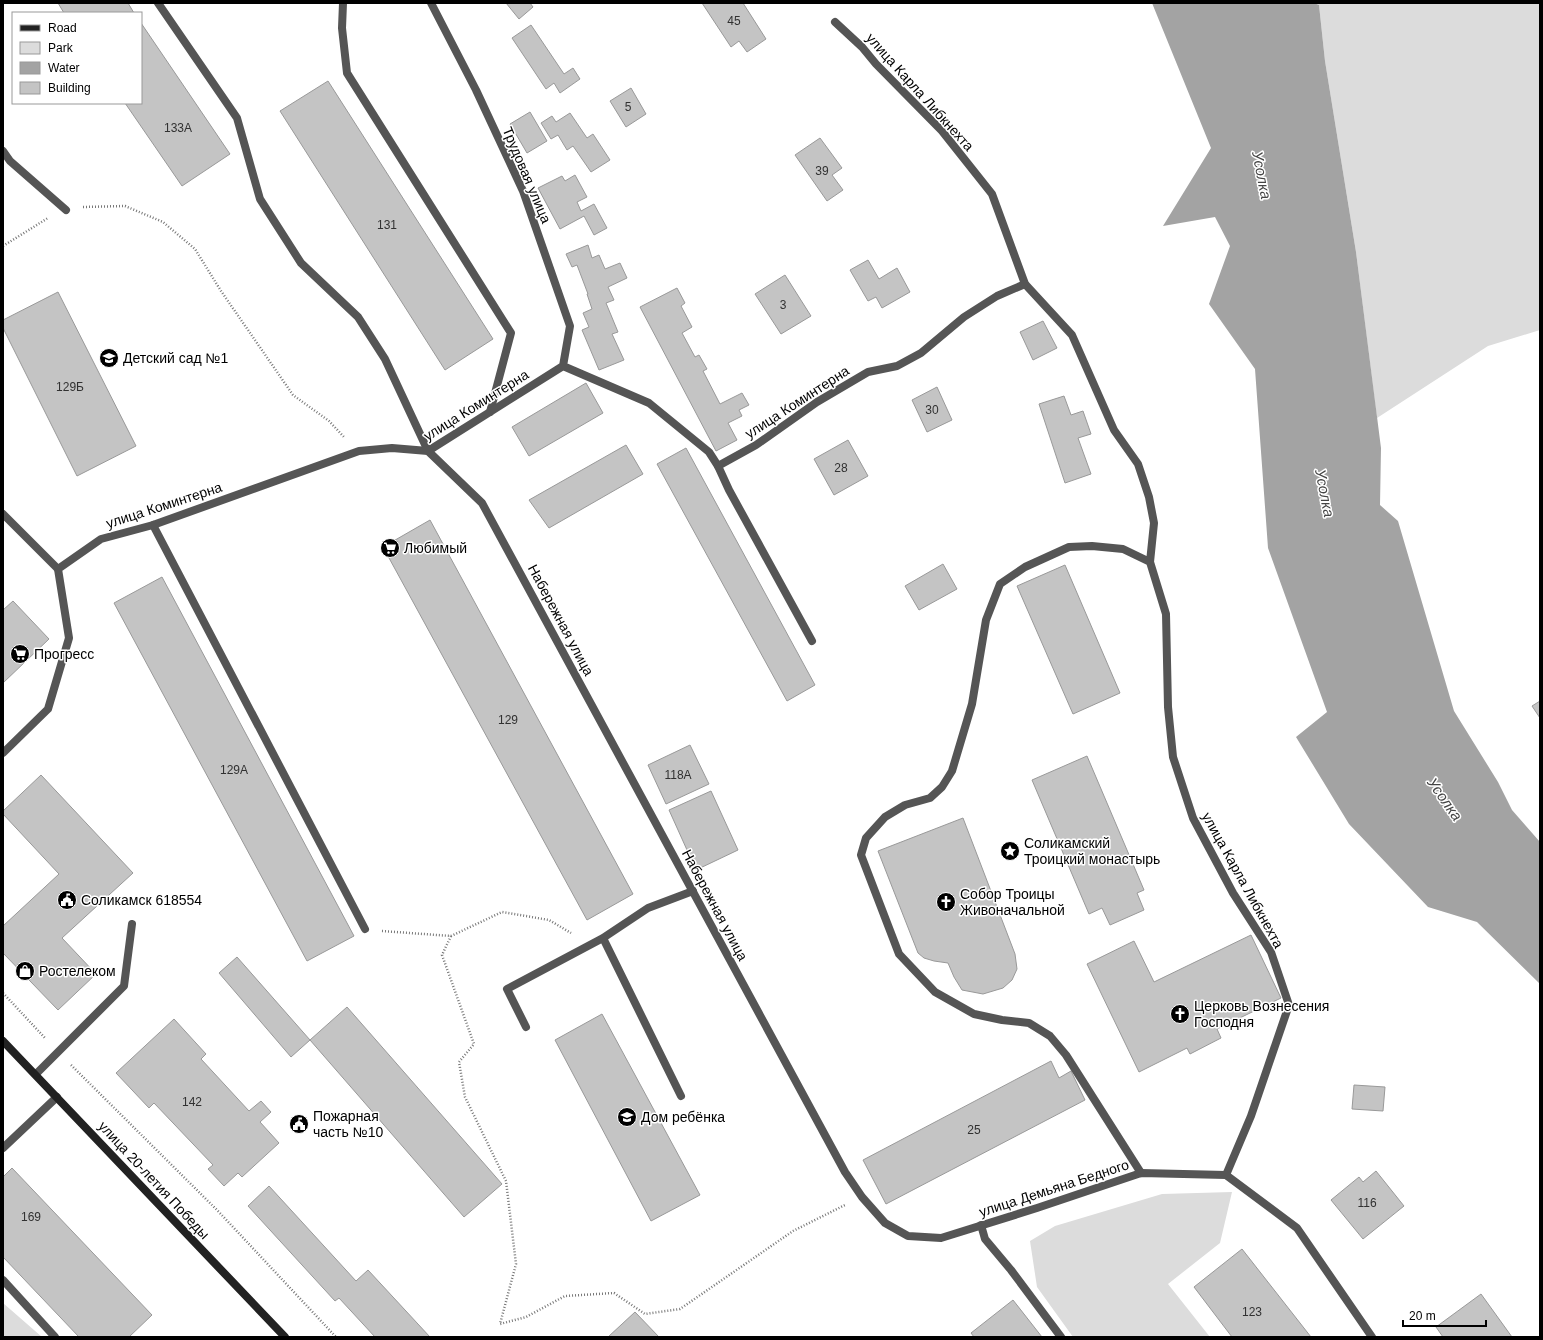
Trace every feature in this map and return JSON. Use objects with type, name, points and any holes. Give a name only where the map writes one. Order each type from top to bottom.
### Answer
[{"type":"main road","name":"улица 20-летия Победы","points":[[3,1041],[285,1337]]},
{"type":"street","name":"Набережная улица","points":[[158,3],[237,118],[260,199],[301,262],[358,317],[385,359],[428,451],[482,503],[845,1172],[862,1197],[885,1223],[908,1236],[941,1238]]},
{"type":"street","points":[[343,3],[342,28],[346,73],[512,333],[490,412]]},
{"type":"street","name":"Трудовая улица","points":[[431,3],[476,90],[522,191],[570,326],[563,366]]},
{"type":"street","name":"улица Карла Либкнехта","points":[[835,22],[862,47],[876,64],[942,131],[992,194],[1024,284],[1072,335],[1114,430],[1138,464],[1149,498],[1154,523],[1150,562],[1166,614],[1168,707],[1173,757],[1193,818],[1233,893],[1270,952],[1289,1005],[1251,1116],[1226,1175]]},
{"type":"street","points":[[3,151],[10,161],[66,210]]},
{"type":"street","name":"улица Коминтерна","points":[[718,466],[756,445],[817,402],[868,372],[897,366],[921,353],[964,317],[997,296],[1024,284]]},
{"type":"street","name":"улица Коминтерна","points":[[58,569],[101,539],[153,526],[359,451],[392,448],[428,451],[563,366]]},
{"type":"street","points":[[563,366],[649,403],[709,452],[718,466],[729,490],[812,641]]},
{"type":"street","points":[[3,514],[58,569],[70,638],[48,708],[3,753]]},
{"type":"street","points":[[153,526],[365,930]]},
{"type":"street","points":[[1141,1174],[1066,1055],[1050,1036],[1029,1023],[1002,1020],[974,1014],[936,992],[899,954],[861,855],[866,838],[884,817],[905,805],[930,798],[942,787],[952,771],[972,704],[986,620],[1000,584],[1025,567],[1069,547],[1092,546],[1123,549],[1150,562]]},
{"type":"street","points":[[526,1027],[507,989],[603,938],[648,908],[693,891]]},
{"type":"street","points":[[36,1074],[59,1053],[124,986],[132,924]]},
{"type":"street","points":[[603,938],[681,1096]]},
{"type":"street","points":[[3,1148],[58,1097]]},
{"type":"street","name":"улица Демьяна Бедного","points":[[941,1238],[1141,1174],[1226,1175]]},
{"type":"street","points":[[1226,1175],[1297,1228],[1372,1337]]},
{"type":"street","points":[[981,1226],[985,1239],[1012,1270],[1061,1337]]},
{"type":"street","points":[[3,1280],[55,1337]]},
{"type":"path","points":[[3,246],[59,212],[66,210],[125,206],[163,222],[195,249],[221,291],[293,395],[329,421],[359,451]]},
{"type":"path","points":[[365,930],[451,936],[502,912],[549,920],[591,944]]},
{"type":"path","points":[[451,936],[442,955],[474,1044],[459,1062],[465,1097],[506,1181],[516,1264],[500,1324],[526,1317],[565,1296],[614,1293],[645,1314],[680,1309],[793,1231],[862,1197]]},
{"type":"path","points":[[3,993],[59,1053],[218,1211],[336,1337]]},
{"type":"green space","points":[[1314,3],[1540,3],[1540,330],[1488,346],[1377,418],[1356,252],[1325,61],[1319,5]]},
{"type":"green space","points":[[1232,1192],[1220,1243],[1168,1284],[1210,1337],[1073,1337],[1037,1287],[1030,1241],[1055,1226],[1162,1194]]},
{"type":"green space","points":[[3,1303],[42,1337],[3,1337]]},
{"type":"water","name":"Усолка","points":[[1152,3],[1314,3],[1319,5],[1325,61],[1356,252],[1381,448],[1380,505],[1398,521],[1454,711],[1498,782],[1512,810],[1540,842],[1540,984],[1477,922],[1428,907],[1349,824],[1296,737],[1327,712],[1268,548],[1255,369],[1209,304],[1230,246],[1215,217],[1163,226],[1211,148]]},
{"type":"building","points":[[58,3],[128,3],[133,12],[63,12]]},
{"type":"building","points":[[506,3],[530,3],[533,7],[519,19]]},
{"type":"building","points":[[702,3],[743,3],[766,39],[747,52],[739,41],[731,47]]},
{"type":"building","points":[[142,24],[230,154],[182,186],[126,104],[142,104]]},
{"type":"building","points":[[531,25],[564,74],[573,68],[580,79],[560,93],[554,83],[546,89],[512,38]]},
{"type":"building","points":[[328,81],[493,339],[445,370],[280,111]]},
{"type":"building","points":[[631,88],[646,114],[626,127],[610,101]]},
{"type":"building","points":[[530,112],[547,141],[527,153],[510,124]]},
{"type":"building","points":[[570,113],[587,138],[593,134],[610,160],[591,172],[573,146],[567,150],[558,135],[551,139],[541,123],[552,116],[556,122]]},
{"type":"building","points":[[820,138],[842,168],[832,175],[843,190],[827,201],[795,155]]},
{"type":"building","points":[[575,175],[587,197],[577,202],[581,211],[594,204],[607,228],[594,235],[584,216],[560,229],[538,188],[562,176],[565,181]]},
{"type":"building","points":[[588,245],[592,258],[599,255],[605,269],[620,263],[627,278],[608,287],[614,300],[606,303],[618,332],[612,334],[624,360],[599,370],[582,330],[589,327],[583,313],[592,309],[588,294],[577,265],[572,267],[566,254]]},
{"type":"building","points":[[868,260],[879,279],[897,268],[910,292],[882,308],[876,297],[868,301],[850,270]]},
{"type":"building","points":[[785,275],[811,316],[781,334],[755,294]]},
{"type":"building","points":[[677,288],[685,303],[681,306],[692,327],[682,333],[695,357],[699,355],[707,369],[703,371],[720,404],[742,393],[749,405],[739,410],[742,416],[728,423],[737,440],[716,451],[640,307]]},
{"type":"building","points":[[58,292],[136,446],[77,476],[3,328],[3,320]]},
{"type":"building","points":[[1043,321],[1057,348],[1033,360],[1020,332]]},
{"type":"building","points":[[586,383],[603,413],[529,456],[512,427]]},
{"type":"building","points":[[937,387],[952,420],[927,432],[912,400]]},
{"type":"building","points":[[1064,396],[1071,415],[1083,411],[1091,434],[1078,438],[1091,474],[1065,483],[1039,404]]},
{"type":"building","points":[[848,440],[868,476],[834,495],[814,459]]},
{"type":"building","points":[[626,445],[643,474],[549,528],[529,500]]},
{"type":"building","points":[[686,448],[815,685],[787,701],[657,464]]},
{"type":"building","points":[[430,520],[633,894],[587,920],[383,547]]},
{"type":"building","points":[[943,564],[957,589],[919,610],[905,586]]},
{"type":"building","points":[[1065,565],[1120,693],[1073,714],[1017,586]]},
{"type":"building","points":[[162,577],[354,936],[307,961],[114,603]]},
{"type":"building","points":[[13,601],[49,639],[3,683],[3,610]]},
{"type":"building","points":[[1540,701],[1540,718],[1532,706]]},
{"type":"building","points":[[690,745],[709,784],[666,804],[648,765]]},
{"type":"building","points":[[1087,756],[1144,890],[1137,893],[1144,910],[1110,925],[1102,908],[1089,914],[1032,780]]},
{"type":"building","name":"Соликамск 618554","points":[[41,775],[133,873],[62,938],[96,974],[58,1010],[3,953],[3,926],[59,874],[3,814],[3,811]]},
{"type":"building","points":[[711,791],[738,850],[696,870],[669,810]]},
{"type":"building","name":"Собор Троицы Живоначальной","points":[[963,818],[1015,954],[1017,969],[1012,980],[1003,988],[983,994],[962,990],[948,963],[924,958],[918,953],[878,851]]},
{"type":"building","name":"Церковь Вознесения Господня","points":[[1251,935],[1281,998],[1217,1029],[1221,1038],[1190,1054],[1187,1048],[1139,1072],[1087,964],[1134,941],[1154,982]]},
{"type":"building","points":[[237,957],[310,1040],[291,1057],[219,973]]},
{"type":"building","points":[[347,1007],[502,1184],[464,1217],[310,1040]]},
{"type":"building","name":"Дом ребёнка","points":[[602,1014],[700,1195],[651,1221],[555,1040]]},
{"type":"building","points":[[174,1019],[206,1054],[201,1059],[249,1111],[261,1101],[271,1112],[260,1122],[279,1143],[242,1177],[238,1173],[224,1186],[208,1169],[213,1165],[154,1103],[149,1108],[116,1073]]},
{"type":"building","points":[[1051,1061],[1059,1078],[1071,1071],[1085,1100],[886,1204],[863,1160]]},
{"type":"building","points":[[1354,1085],[1385,1087],[1383,1111],[1352,1109]]},
{"type":"building","points":[[12,1168],[152,1315],[129,1337],[79,1337],[3,1257],[3,1177]]},
{"type":"building","points":[[1376,1171],[1404,1206],[1363,1239],[1331,1200],[1359,1177],[1363,1182]]},
{"type":"building","points":[[269,1186],[356,1281],[368,1270],[430,1337],[375,1337],[339,1298],[335,1301],[248,1206]]},
{"type":"building","points":[[1242,1249],[1311,1337],[1232,1337],[1194,1287]]},
{"type":"building","points":[[1481,1294],[1512,1337],[1443,1337],[1436,1327]]},
{"type":"building","points":[[1013,1300],[1042,1337],[974,1337],[971,1333]]},
{"type":"building","points":[[635,1312],[659,1337],[608,1337]]},
{"type":"place","name":"Детский сад №1","points":[[109,358]]},
{"type":"place","name":"Любимый","points":[[390,548]]},
{"type":"place","name":"Прогресс","points":[[20,654]]},
{"type":"place","name":"Соликамский Троицкий монастырь","points":[[1010,851]]},
{"type":"place","name":"Соликамск 618554","points":[[67,900]]},
{"type":"place","name":"Собор Троицы Живоначальной","points":[[946,902]]},
{"type":"place","name":"Ростелеком","points":[[25,971]]},
{"type":"place","name":"Церковь Вознесения Господня","points":[[1180,1014]]},
{"type":"place","name":"Дом ребёнка","points":[[627,1117]]},
{"type":"place","name":"Пожарная часть №10","points":[[299,1124]]}]
